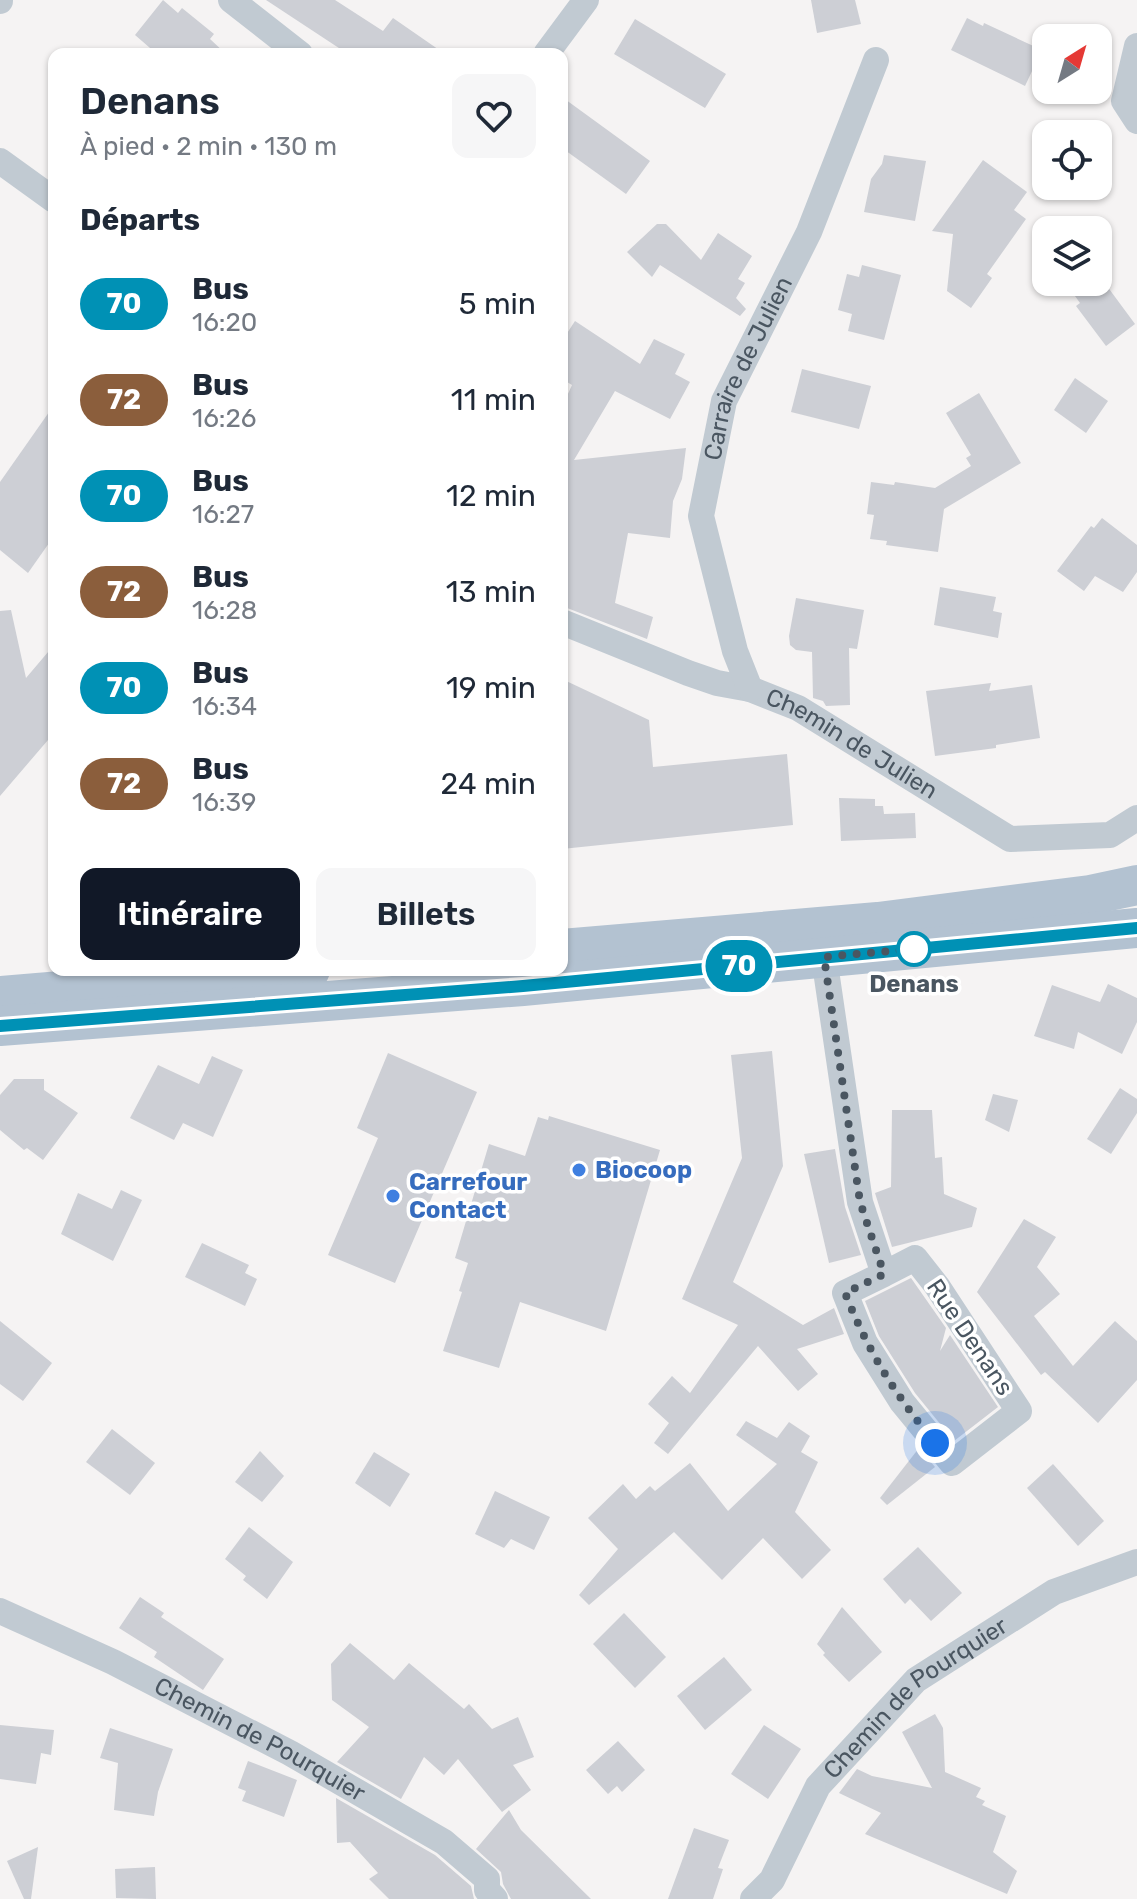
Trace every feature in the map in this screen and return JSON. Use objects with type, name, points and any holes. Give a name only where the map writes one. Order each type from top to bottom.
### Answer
[{"type":"main road","points":[[568,948],[878,922],[1090,895],[1137,885]]},
{"type":"main road","points":[[0,1026],[523,986],[1137,928]]},
{"type":"main road","points":[[0,996],[238,976]]},
{"type":"street","points":[[231,0],[287,48]]},
{"type":"street","points":[[550,48],[586,0]]},
{"type":"street","points":[[1137,46],[1124,101],[1137,121]]},
{"type":"street","name":"Carraire de Julien","points":[[750,689],[735,651],[701,516],[724,401],[809,232],[876,60]]},
{"type":"street","points":[[0,161],[48,196]]},
{"type":"street","name":"Chemin de Julien","points":[[568,624],[678,670],[717,683],[750,689],[798,708],[1010,839],[1110,835],[1137,818]]},
{"type":"street","points":[[824,957],[860,1202],[884,1274]]},
{"type":"street","name":"Rue Denans","points":[[915,1258],[937,1286],[1019,1411],[952,1463],[902,1402],[865,1343],[845,1293],[884,1274],[915,1258]]},
{"type":"street","name":"Chemin de Pourquier","points":[[753,1899],[778,1890],[818,1786],[916,1680],[1054,1592],[1137,1562]]},
{"type":"street","name":"Chemin de Pourquier","points":[[0,1611],[113,1662],[290,1753],[444,1842],[487,1879],[487,1890],[495,1899]]},
{"type":"building","points":[[163,0],[178,13],[182,8],[214,34],[210,39],[220,48],[150,48],[135,35]]},
{"type":"building","points":[[266,0],[335,0],[383,31],[393,18],[436,48],[339,48]]},
{"type":"building","points":[[811,0],[855,0],[861,24],[817,33]]},
{"type":"building","points":[[967,18],[1032,45],[1032,71],[1025,86],[951,50]]},
{"type":"building","points":[[635,19],[726,74],[705,108],[614,54]]},
{"type":"building","points":[[568,101],[650,161],[626,194],[568,152]]},
{"type":"building","points":[[884,155],[926,161],[915,221],[864,212],[871,179],[882,164]]},
{"type":"building","points":[[983,160],[1027,192],[1014,210],[1026,219],[987,274],[992,278],[971,308],[947,291],[953,234],[932,231]]},
{"type":"building","points":[[657,224],[666,224],[701,260],[718,233],[752,256],[738,279],[745,283],[736,298],[746,309],[740,316],[660,265],[652,277],[627,252]]},
{"type":"building","points":[[862,265],[901,275],[884,340],[848,331],[852,314],[838,310],[847,274],[859,277]]},
{"type":"building","points":[[1112,293],[1135,324],[1106,346],[1076,306],[1080,303],[1075,296],[1112,296]]},
{"type":"building","points":[[575,321],[640,364],[654,339],[685,354],[675,374],[690,382],[670,419],[615,391],[574,460],[686,448],[682,479],[673,501],[670,538],[628,533],[615,603],[653,617],[647,639],[568,608],[568,394],[572,385],[568,383],[568,332]]},
{"type":"building","points":[[802,369],[871,386],[859,429],[791,412]]},
{"type":"building","points":[[1075,378],[1108,401],[1086,433],[1054,410]]},
{"type":"building","points":[[979,393],[1021,463],[944,509],[938,552],[886,545],[887,541],[870,539],[874,515],[867,514],[871,482],[935,488],[971,466],[966,458],[971,455],[946,413]]},
{"type":"building","points":[[48,414],[48,545],[28,573],[0,550],[0,482]]},
{"type":"building","points":[[1102,518],[1137,545],[1137,572],[1123,592],[1095,576],[1084,591],[1057,571],[1091,526],[1094,528]]},
{"type":"building","points":[[940,587],[996,597],[993,611],[1002,613],[998,638],[934,625]]},
{"type":"building","points":[[796,598],[864,610],[857,649],[849,648],[850,705],[826,706],[823,701],[813,698],[812,652],[796,650],[790,645]]},
{"type":"building","points":[[11,610],[26,678],[48,652],[48,740],[0,796],[0,611]]},
{"type":"building","points":[[568,682],[649,720],[653,767],[787,754],[793,825],[568,848]]},
{"type":"building","points":[[991,683],[989,691],[1032,685],[1040,738],[996,745],[996,748],[935,756],[926,691]]},
{"type":"building","points":[[839,798],[875,799],[875,806],[883,806],[884,814],[915,813],[916,838],[841,841]]},
{"type":"building","points":[[1108,984],[1137,998],[1137,1022],[1122,1054],[1078,1032],[1074,1049],[1034,1036],[1052,985],[1100,1002]]},
{"type":"building","points":[[772,1051],[783,1166],[733,1282],[803,1325],[834,1308],[844,1334],[797,1349],[818,1374],[798,1391],[758,1346],[668,1454],[654,1443],[669,1423],[648,1404],[672,1376],[690,1393],[738,1325],[682,1299],[742,1158],[731,1055]]},
{"type":"building","name":"Carrefour Contact","points":[[388,1053],[477,1092],[395,1283],[328,1255],[378,1138],[357,1128]]},
{"type":"building","points":[[212,1056],[243,1070],[213,1137],[183,1123],[174,1140],[130,1118],[158,1065],[199,1084]]},
{"type":"building","points":[[14,1079],[44,1079],[44,1090],[78,1113],[43,1160],[27,1148],[24,1150],[0,1130],[0,1095]]},
{"type":"building","points":[[1120,1088],[1137,1099],[1137,1113],[1111,1154],[1087,1139]]},
{"type":"building","points":[[993,1094],[1018,1100],[1009,1132],[985,1120]]},
{"type":"building","points":[[892,1110],[932,1110],[935,1158],[942,1157],[944,1194],[977,1208],[972,1227],[892,1247],[875,1193],[891,1187]]},
{"type":"building","points":[[549,1116],[660,1150],[606,1331],[520,1302],[499,1368],[443,1351],[468,1263],[455,1258],[489,1144],[525,1156],[538,1117],[548,1120]]},
{"type":"building","points":[[835,1149],[845,1207],[861,1255],[829,1263],[804,1154]]},
{"type":"building","points":[[121,1190],[142,1200],[113,1261],[61,1234],[78,1193],[112,1209]]},
{"type":"building","points":[[1024,1219],[1056,1237],[1037,1267],[1060,1294],[1034,1316],[1073,1366],[1115,1321],[1137,1341],[1137,1380],[1098,1423],[1045,1372],[1041,1375],[977,1292]]},
{"type":"building","points":[[202,1243],[249,1265],[245,1273],[257,1279],[245,1306],[185,1277]]},
{"type":"building","points":[[911,1278],[946,1328],[940,1351],[950,1335],[998,1407],[954,1441],[915,1393],[879,1336],[865,1301]]},
{"type":"building","points":[[0,1321],[52,1363],[23,1401],[0,1384]]},
{"type":"building","points":[[746,1421],[777,1438],[789,1422],[810,1436],[801,1452],[818,1462],[795,1512],[831,1550],[802,1579],[763,1538],[722,1580],[674,1532],[589,1605],[579,1595],[618,1549],[588,1518],[623,1484],[636,1499],[650,1486],[655,1491],[690,1463],[728,1511],[777,1464],[736,1435]]},
{"type":"building","points":[[112,1429],[155,1463],[130,1495],[86,1462]]},
{"type":"building","points":[[919,1448],[935,1467],[887,1505],[880,1498]]},
{"type":"building","points":[[260,1451],[284,1476],[262,1502],[235,1482]]},
{"type":"building","points":[[374,1452],[410,1474],[390,1507],[355,1483]]},
{"type":"building","points":[[1053,1464],[1104,1521],[1078,1546],[1027,1488]]},
{"type":"building","points":[[495,1491],[550,1517],[534,1550],[511,1539],[504,1548],[475,1534]]},
{"type":"building","points":[[249,1527],[293,1562],[267,1599],[243,1580],[246,1576],[225,1559]]},
{"type":"building","points":[[918,1547],[962,1593],[931,1621],[910,1599],[905,1604],[883,1579]]},
{"type":"building","points":[[140,1597],[164,1613],[161,1617],[224,1659],[203,1690],[154,1657],[157,1652],[119,1628]]},
{"type":"building","points":[[842,1607],[882,1652],[849,1682],[823,1655],[825,1653],[817,1644]]},
{"type":"building","points":[[624,1613],[666,1657],[635,1688],[593,1644]]},
{"type":"building","points":[[350,1643],[394,1680],[409,1663],[464,1709],[469,1704],[492,1729],[518,1717],[534,1757],[513,1765],[531,1790],[502,1812],[458,1759],[444,1775],[424,1757],[401,1799],[337,1762],[369,1727],[332,1700],[331,1664]]},
{"type":"building","points":[[724,1657],[752,1690],[705,1730],[677,1696]]},
{"type":"building","points":[[935,1714],[943,1728],[945,1772],[981,1788],[976,1797],[985,1801],[982,1805],[1006,1816],[993,1852],[1017,1871],[1007,1894],[865,1834],[881,1813],[839,1793],[857,1769],[872,1776],[932,1788],[902,1732]]},
{"type":"building","points":[[0,1725],[54,1730],[51,1755],[41,1753],[36,1784],[0,1779]]},
{"type":"building","points":[[764,1725],[801,1749],[768,1799],[731,1774]]},
{"type":"building","points":[[110,1728],[173,1749],[158,1792],[154,1816],[114,1810],[118,1763],[100,1758]]},
{"type":"building","points":[[618,1741],[645,1770],[622,1792],[617,1786],[608,1794],[586,1770]]},
{"type":"building","points":[[248,1761],[297,1780],[284,1817],[242,1801],[246,1791],[238,1788]]},
{"type":"building","points":[[336,1798],[435,1855],[471,1886],[474,1899],[389,1899],[369,1879],[378,1873],[350,1842],[337,1843]]},
{"type":"building","points":[[509,1810],[521,1830],[591,1899],[511,1899],[501,1872],[476,1849]]},
{"type":"building","points":[[694,1828],[729,1840],[718,1868],[723,1869],[713,1899],[668,1899]]},
{"type":"building","points":[[38,1847],[31,1899],[24,1899],[7,1861]]},
{"type":"building","points":[[155,1867],[156,1899],[116,1898],[115,1869]]},
{"type":"bus line","name":"70","points":[[0,1026],[523,986],[1137,928]]},
{"type":"place","name":"Denans","points":[[914,949]]},
{"type":"place","name":"Biocoop","points":[[579,1170]]},
{"type":"place","name":"Carrefour Contact","points":[[393,1196]]},
{"type":"route","points":[[914,949],[824,957],[860,1202],[884,1274],[845,1293],[865,1343],[902,1402],[935,1443]]}]
